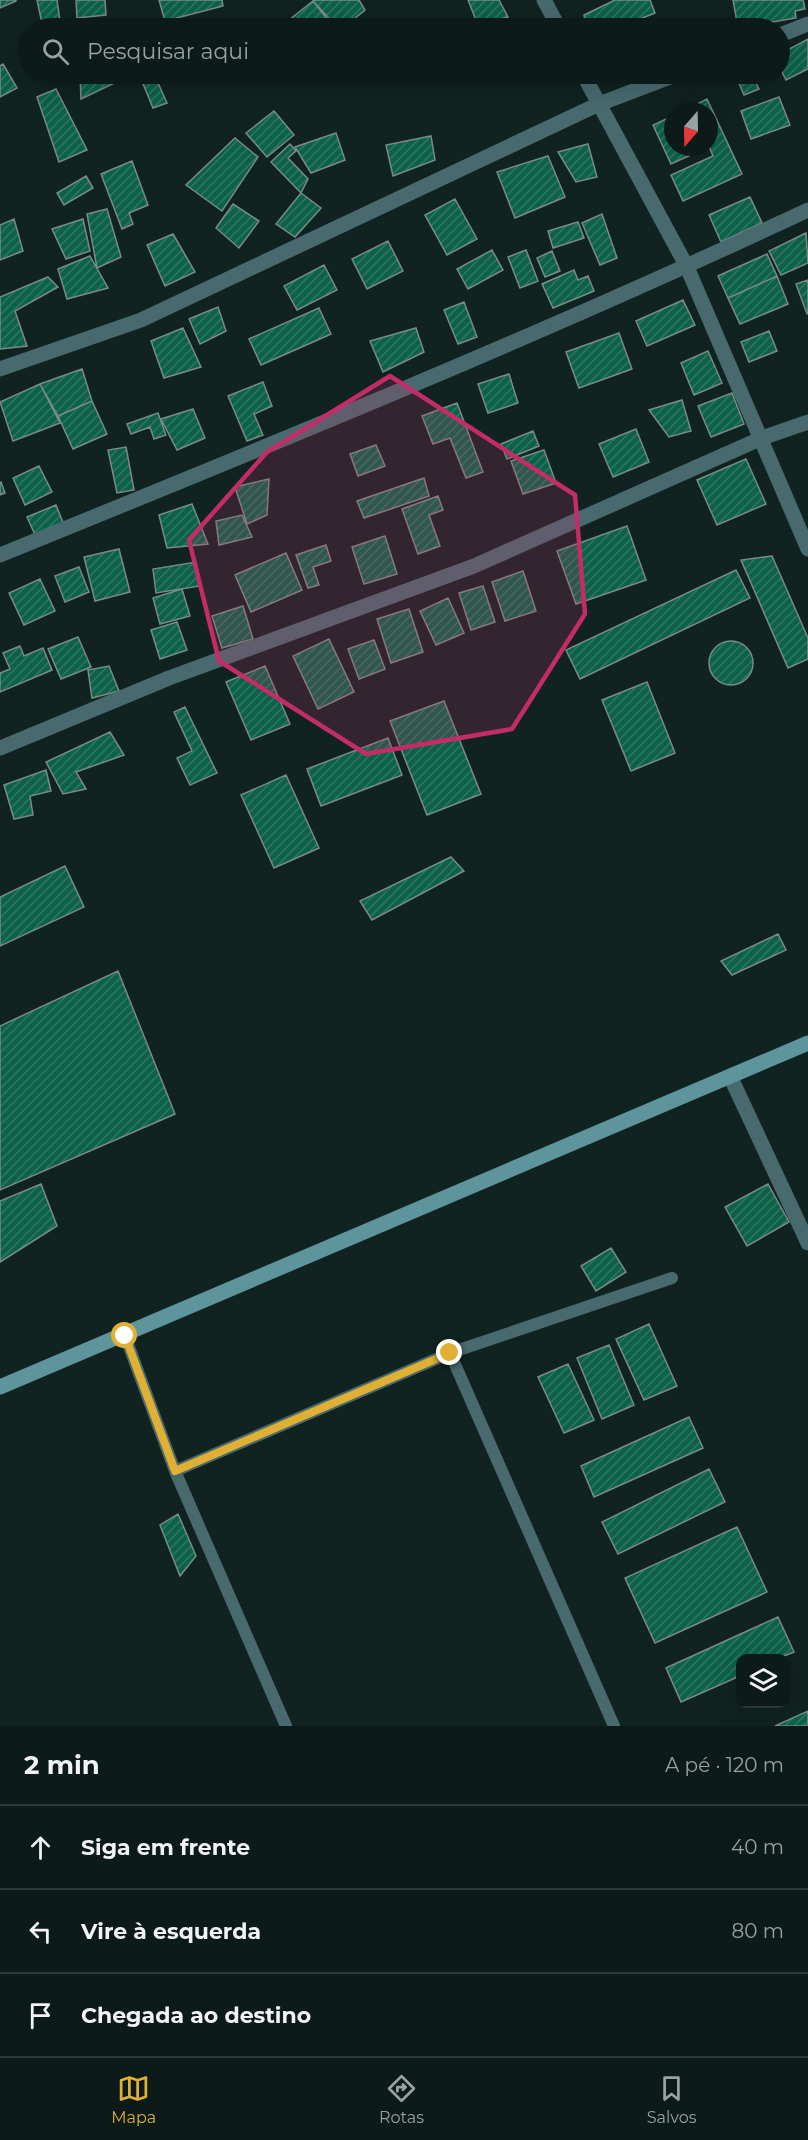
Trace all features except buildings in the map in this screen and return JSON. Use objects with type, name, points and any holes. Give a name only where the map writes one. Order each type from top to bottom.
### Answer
[{"type":"main road","points":[[0,1386],[125,1336],[808,1043]]},
{"type":"street","points":[[544,0],[554,18]]},
{"type":"street","points":[[790,31],[808,24]]},
{"type":"street","points":[[588,84],[687,267],[808,549]]},
{"type":"street","points":[[0,369],[141,320],[599,104],[652,84]]},
{"type":"street","points":[[0,555],[205,472],[687,267],[808,210]]},
{"type":"street","points":[[0,748],[169,678],[474,566],[762,438],[808,422]]},
{"type":"street","points":[[730,1076],[808,1243]]},
{"type":"lane","points":[[175,1471],[450,1353],[672,1278]]},
{"type":"lane","points":[[125,1336],[175,1471],[286,1726]]},
{"type":"lane","points":[[450,1353],[614,1726]]},
{"type":"highlighted area","points":[[390,376],[575,495],[585,614],[512,729],[366,754],[219,661],[189,540],[267,452]]},
{"type":"route","points":[[125,1336],[175,1471],[450,1353]]}]
